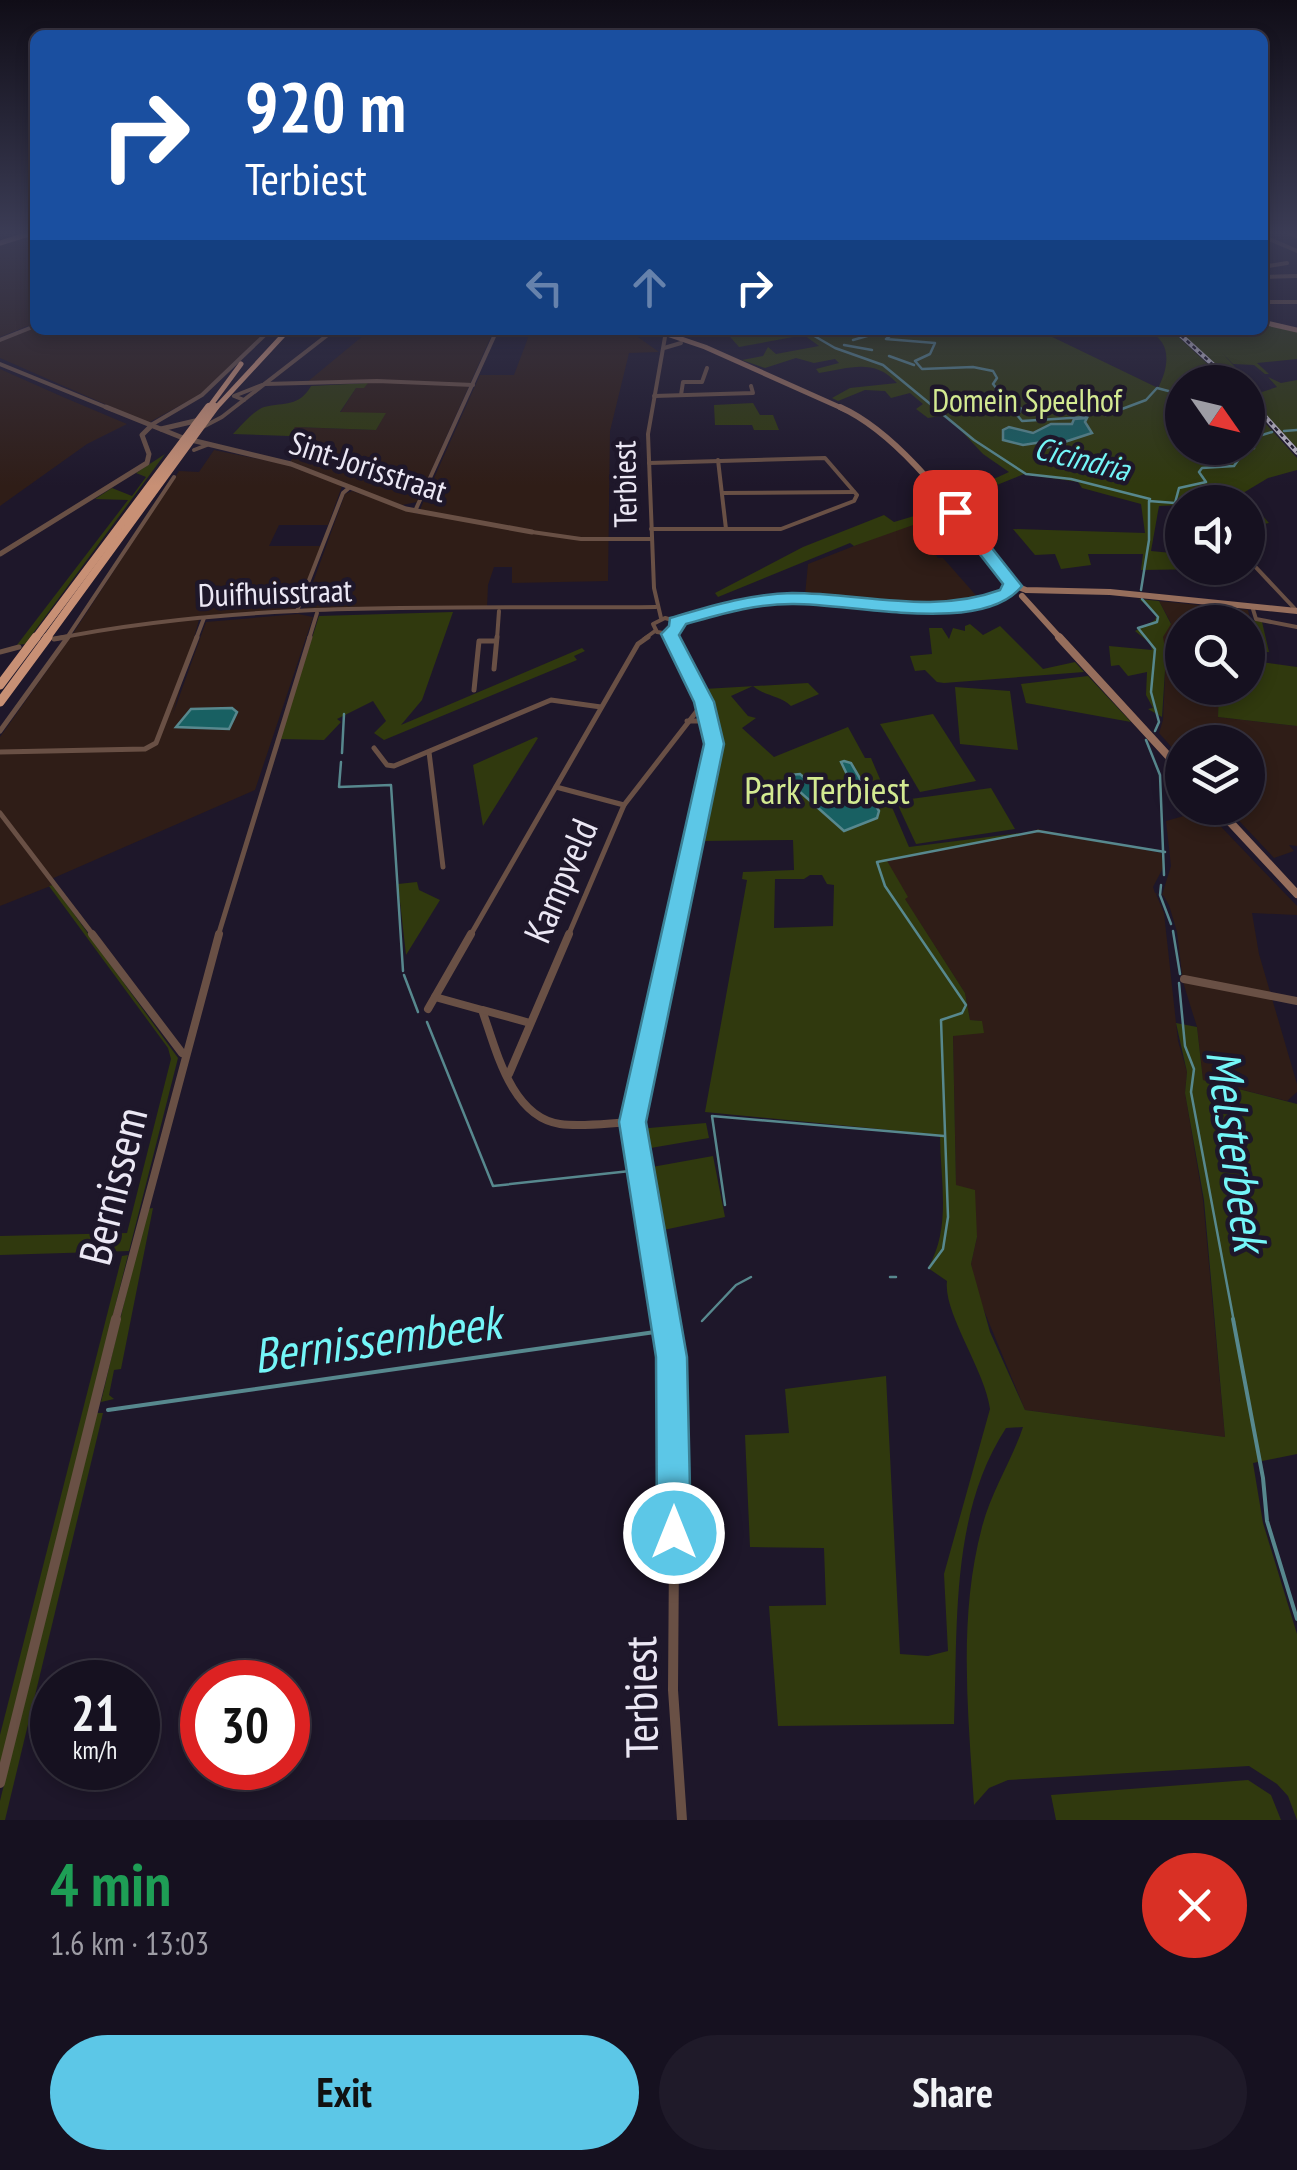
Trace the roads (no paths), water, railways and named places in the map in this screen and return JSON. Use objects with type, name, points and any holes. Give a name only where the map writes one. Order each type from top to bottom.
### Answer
[{"type":"highway","points":[[198,424],[218,390],[274,335]]},
{"type":"highway","points":[[0,702],[198,424],[245,370],[283,335]]},
{"type":"highway","points":[[0,685],[187,439]]},
{"type":"main road","points":[[1268,323],[1297,330]]},
{"type":"main road","points":[[668,335],[767,374]]},
{"type":"main road","points":[[670,335],[867,419],[895,443],[1011,589],[1024,593],[1125,593],[1242,605]]},
{"type":"main road","points":[[1024,593],[1165,752]]},
{"type":"main road","points":[[1265,607],[1297,610]]},
{"type":"main road","points":[[1233,825],[1297,894]]},
{"type":"street","points":[[0,340],[30,328]]},
{"type":"street","points":[[0,554],[147,462],[145,444],[151,428],[195,400],[265,335]]},
{"type":"street","points":[[151,428],[215,421],[328,335]]},
{"type":"street","points":[[415,511],[494,335]]},
{"type":"street","name":"Terbiest","points":[[661,618],[656,607],[651,539],[648,434],[665,335]]},
{"type":"street","points":[[664,349],[682,343]]},
{"type":"street","name":"Sint-Jorisstraat","points":[[0,364],[151,428],[291,464],[415,511],[582,538],[651,539]]},
{"type":"street","points":[[681,395],[683,382],[702,382],[707,368]]},
{"type":"street","points":[[217,380],[218,390]]},
{"type":"street","points":[[246,399],[234,396],[264,384],[377,381],[473,385]]},
{"type":"street","points":[[654,396],[753,393],[751,386]]},
{"type":"street","points":[[210,432],[215,421]]},
{"type":"street","points":[[194,450],[207,445]]},
{"type":"street","points":[[649,463],[825,458],[855,492],[854,501],[789,527],[651,529]]},
{"type":"street","points":[[718,460],[726,529]]},
{"type":"street","points":[[0,731],[70,635],[73,624],[174,478]]},
{"type":"street","points":[[298,611],[343,494],[350,487]]},
{"type":"street","points":[[722,493],[855,492]]},
{"type":"street","points":[[1265,576],[1297,610]]},
{"type":"street","points":[[655,631],[653,624],[661,618],[676,622],[722,606],[769,598],[938,608],[976,605],[1011,589]]},
{"type":"street","name":"Duifhuisstraat","points":[[54,639],[204,618],[298,611],[656,607]]},
{"type":"street","points":[[494,669],[499,611]]},
{"type":"street","name":"Bernissem","points":[[0,1782],[182,1054],[258,792],[316,613]]},
{"type":"street","points":[[0,752],[144,748],[156,743],[204,618]]},
{"type":"street","points":[[1265,621],[1297,626]]},
{"type":"street","points":[[428,1010],[638,644],[655,631],[670,634],[678,628],[676,622]]},
{"type":"street","name":"Terbiest","points":[[670,634],[704,702],[714,744],[638,1080],[632,1122],[672,1357],[674,1749],[682,1820]]},
{"type":"street","points":[[474,690],[480,641],[496,640]]},
{"type":"street","points":[[0,652],[19,647]]},
{"type":"street","points":[[374,748],[391,766],[556,698],[601,707]]},
{"type":"street","name":"Kampveld","points":[[509,1074],[624,805],[704,702]]},
{"type":"street","points":[[686,722],[711,721]]},
{"type":"street","points":[[428,752],[443,867]]},
{"type":"street","points":[[556,787],[624,805]]},
{"type":"street","points":[[0,813],[182,1054]]},
{"type":"street","points":[[1184,979],[1297,1001]]},
{"type":"street","points":[[435,997],[530,1024]]},
{"type":"street","points":[[482,1010],[520,1102],[528,1112],[552,1122],[632,1122]]},
{"type":"waterway","name":"Cicindria","points":[[813,335],[835,348],[883,365],[974,440],[1026,474],[1071,479],[1150,499]]},
{"type":"waterway","points":[[853,340],[870,335]]},
{"type":"waterway","points":[[891,335],[886,339],[935,343],[930,354],[915,361],[922,369],[973,367],[993,371],[997,378],[993,384],[1006,400],[1022,409],[1017,415],[1022,421],[1087,417]]},
{"type":"waterway","points":[[844,345],[872,350]]},
{"type":"waterway","points":[[889,356],[914,365]]},
{"type":"waterway","points":[[1106,415],[1146,400],[1157,388],[1165,390]]},
{"type":"waterway","name":"Melsterbeek","points":[[1284,431],[1297,430]]},
{"type":"waterway","name":"Melsterbeek","points":[[1141,590],[1149,540],[1149,501],[1175,503],[1179,488],[1206,482],[1199,472],[1202,468],[1234,466],[1243,453],[1254,448],[1249,439],[1272,432]]},
{"type":"waterway","name":"Melsterbeek","points":[[1142,599],[1158,617],[1157,622],[1138,628],[1155,649],[1151,692],[1159,722],[1155,731]]},
{"type":"waterway","points":[[342,753],[344,714]]},
{"type":"waterway","name":"Melsterbeek","points":[[1146,740],[1160,775],[1163,852]]},
{"type":"waterway","points":[[341,762],[339,787],[391,785],[403,971]]},
{"type":"waterway","points":[[929,1268],[943,1249],[948,1217],[941,1020],[962,1013],[966,1005],[885,886],[877,862],[1038,831],[1163,852]]},
{"type":"waterway","name":"Melsterbeek","points":[[1163,852],[1164,875]]},
{"type":"waterway","name":"Melsterbeek","points":[[1161,885],[1160,895],[1171,924]]},
{"type":"waterway","name":"Melsterbeek","points":[[1173,931],[1180,974]]},
{"type":"waterway","points":[[404,975],[418,1012]]},
{"type":"waterway","name":"Melsterbeek","points":[[1179,983],[1185,1046],[1194,1069],[1191,1092],[1234,1322]]},
{"type":"waterway","points":[[427,1022],[493,1186],[630,1171]]},
{"type":"waterway","points":[[725,1205],[712,1116],[944,1136]]},
{"type":"waterway","points":[[644,1168],[673,1322]]},
{"type":"waterway","points":[[702,1321],[736,1285],[751,1277]]},
{"type":"waterway","points":[[890,1277],[896,1277]]},
{"type":"waterway","name":"Bernissembeek","points":[[672,1319],[674,1329]]},
{"type":"waterway","name":"Melsterbeek","points":[[1233,1319],[1263,1478],[1267,1521],[1297,1619]]},
{"type":"waterway","name":"Bernissembeek","points":[[108,1410],[655,1332]]},
{"type":"railway","points":[[1180,335],[1213,365]]},
{"type":"railway","points":[[1265,417],[1297,452]]},
{"type":"park label","name":"Domein Speelhof","points":[[1027,401]]},
{"type":"park label","name":"Park Terbiest","points":[[827,791]]}]
